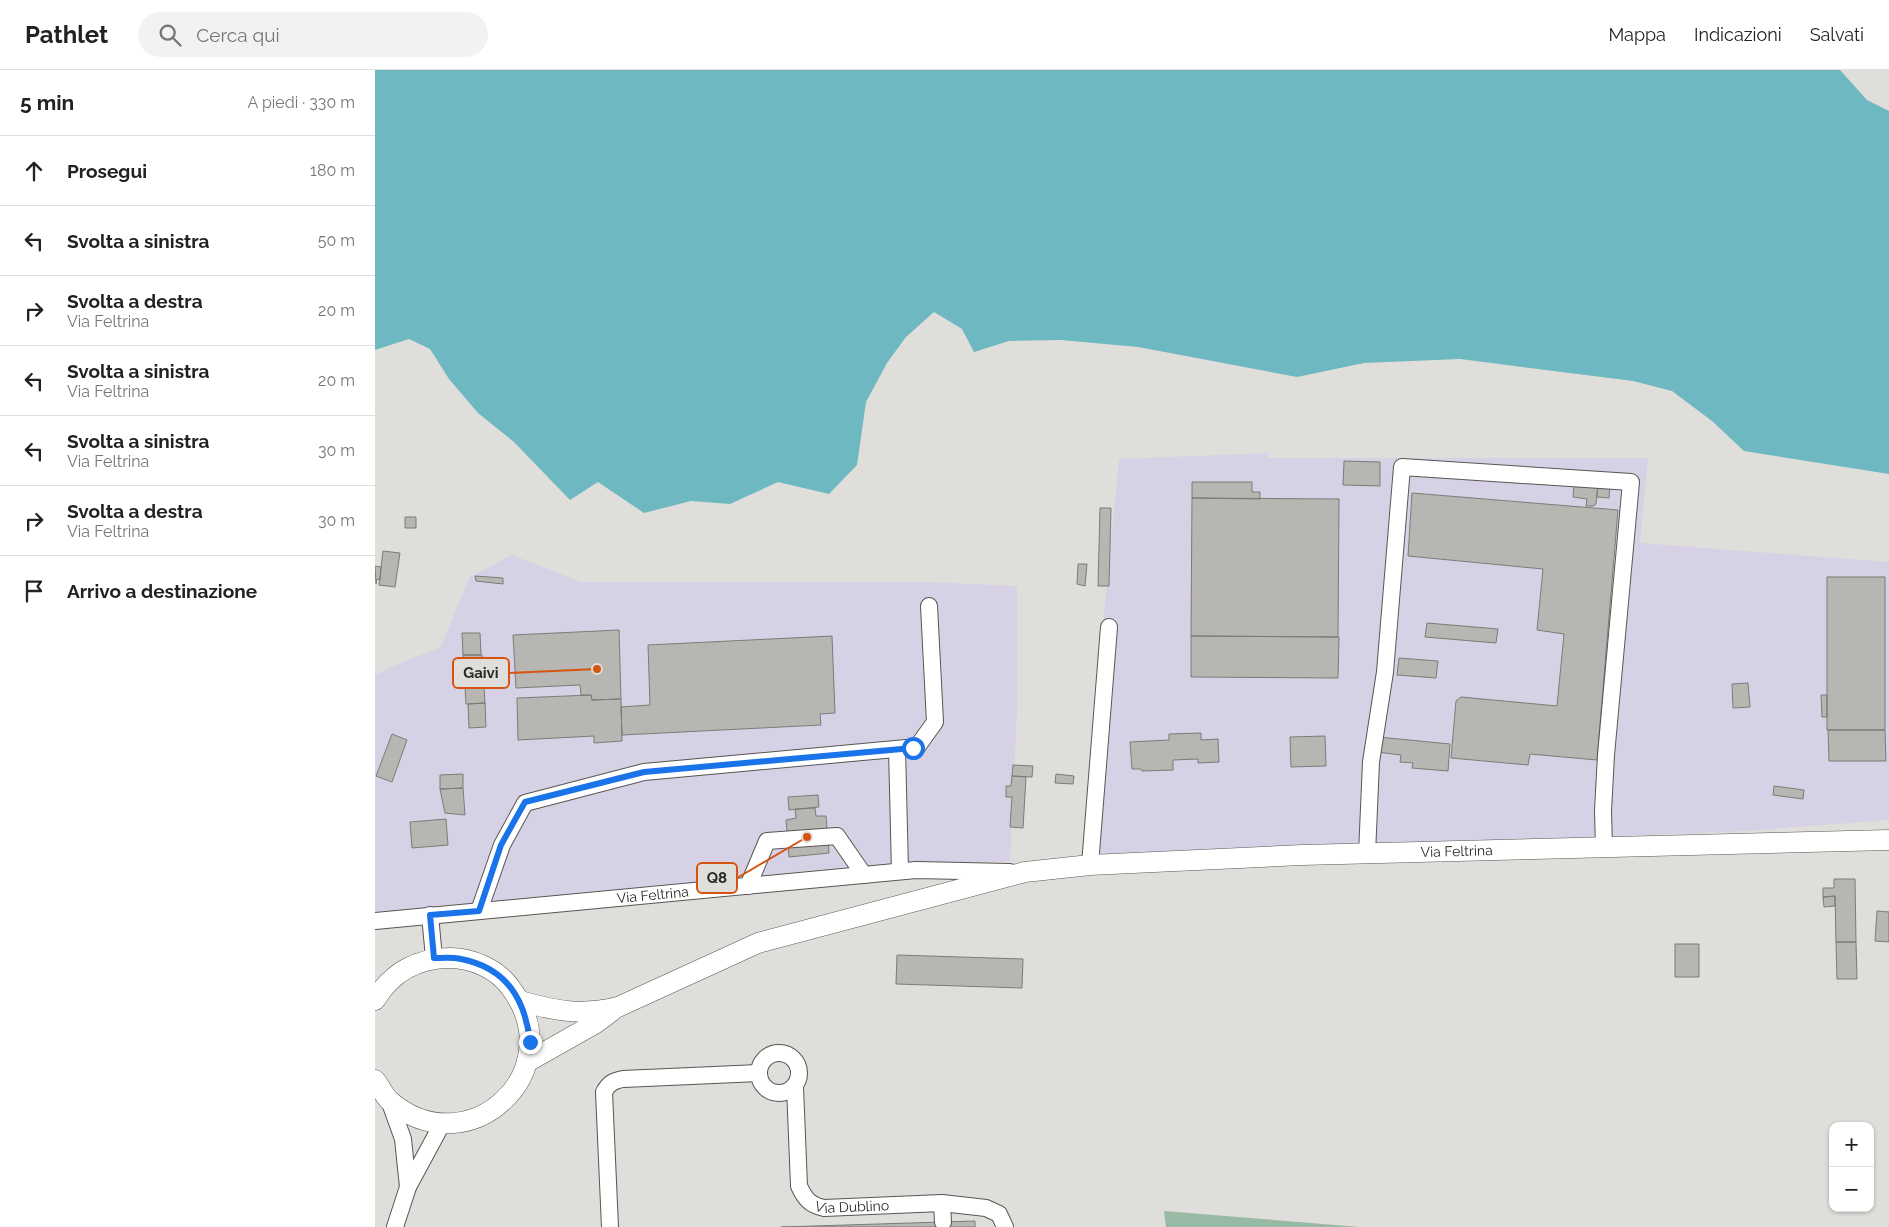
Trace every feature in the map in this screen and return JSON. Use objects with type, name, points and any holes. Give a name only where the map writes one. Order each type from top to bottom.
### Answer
[{"type":"main road","name":"Via Feltrina","points":[[527,1062],[618,1007],[758,943],[1025,872],[1090,865],[1367,854],[1889,840]]},
{"type":"main road","points":[[375,1000],[382,989],[396,975],[414,964],[434,958],[459,958],[484,966],[505,980],[520,1001],[528,1021],[530,1042],[527,1062],[515,1088],[495,1108],[470,1120],[442,1124],[414,1117],[389,1100],[375,1080]]},
{"type":"main road","name":"Via Feltrina","points":[[520,1001],[568,1012],[598,1012],[618,1007]]},
{"type":"street","points":[[1367,854],[1371,762],[1385,672],[1403,467],[1631,482],[1606,755],[1603,811],[1604,848]]},
{"type":"street","points":[[479,911],[501,845],[525,802],[644,772],[917,747],[935,722],[929,606]]},
{"type":"street","points":[[1090,865],[1109,628]]},
{"type":"street","points":[[897,749],[900,871]]},
{"type":"street","points":[[748,886],[767,841],[837,836],[864,875]]},
{"type":"street","name":"Via Feltrina","points":[[375,921],[900,871],[1025,872]]},
{"type":"street","points":[[430,915],[434,958]]},
{"type":"street","points":[[781,1053],[793,1057],[799,1068],[800,1075],[795,1087],[785,1093],[773,1093],[763,1086],[759,1073],[763,1061],[768,1056],[781,1053]]},
{"type":"street","points":[[610,1227],[604,1092],[608,1085],[614,1080],[759,1073]]},
{"type":"street","name":"Via Dublino","points":[[795,1087],[799,1186],[805,1198],[815,1206],[824,1208],[941,1203],[986,1208],[999,1214],[1005,1227]]},
{"type":"street","points":[[389,1100],[403,1139],[408,1187]]},
{"type":"street","points":[[395,1227],[408,1187],[442,1124]]},
{"type":"street","points":[[941,1203],[943,1222]]},
{"type":"shaded area","points":[[1270,453],[1266,458],[1648,458],[1640,543],[1889,562],[1889,820],[1746,831],[1084,858],[1103,624],[1119,459]]},
{"type":"shaded area","points":[[512,555],[581,582],[927,582],[1017,586],[1017,712],[1010,861],[846,867],[375,914],[375,675],[440,648],[470,577]]},
{"type":"green space","points":[[1164,1211],[1360,1227],[1166,1227]]},
{"type":"water","points":[[375,70],[1840,70],[1867,100],[1889,111],[1889,474],[1744,451],[1712,421],[1672,391],[1633,381],[1460,359],[1364,363],[1297,377],[1138,347],[1061,340],[1009,341],[974,352],[962,329],[934,312],[906,337],[887,363],[866,402],[857,465],[829,494],[778,482],[730,504],[691,501],[644,513],[598,482],[570,500],[514,442],[478,413],[449,379],[430,349],[409,339],[375,350]]},
{"type":"building","points":[[1344,461],[1380,462],[1380,486],[1343,485]]},
{"type":"building","points":[[1192,482],[1252,482],[1252,492],[1260,492],[1260,499],[1192,498]]},
{"type":"building","points":[[1578,483],[1598,484],[1596,504],[1586,506],[1587,499],[1573,497],[1574,486]]},
{"type":"building","points":[[1598,484],[1610,485],[1609,498],[1597,497]]},
{"type":"building","points":[[1412,493],[1618,510],[1597,760],[1530,754],[1528,765],[1451,758],[1456,701],[1461,697],[1557,706],[1564,634],[1537,630],[1543,569],[1408,556]]},
{"type":"building","points":[[1192,498],[1339,499],[1338,637],[1191,636]]},
{"type":"building","points":[[1100,508],[1111,508],[1109,586],[1098,586]]},
{"type":"building","points":[[405,517],[416,517],[416,528],[405,528]]},
{"type":"building","points":[[383,551],[400,553],[395,587],[379,585]]},
{"type":"building","points":[[1078,564],[1087,564],[1085,586],[1077,584]]},
{"type":"building","points":[[375,566],[381,567],[380,580],[377,579],[376,584]]},
{"type":"building","points":[[475,576],[503,578],[503,584],[476,581]]},
{"type":"building","points":[[1827,577],[1885,577],[1885,730],[1827,730]]},
{"type":"building","points":[[1427,623],[1498,629],[1496,643],[1425,637]]},
{"type":"building","points":[[619,630],[621,699],[592,700],[591,695],[581,695],[580,685],[516,688],[513,635]]},
{"type":"building","points":[[462,633],[480,633],[481,655],[463,655]]},
{"type":"building","points":[[832,636],[835,713],[820,714],[821,725],[622,735],[621,707],[650,705],[648,645]]},
{"type":"building","points":[[1191,636],[1339,637],[1338,678],[1191,677]]},
{"type":"building","points":[[463,655],[482,655],[485,703],[466,704]]},
{"type":"building","points":[[1399,658],[1438,661],[1436,678],[1397,675]]},
{"type":"building","points":[[1748,683],[1750,707],[1733,708],[1732,684]]},
{"type":"building","points":[[591,695],[592,700],[621,699],[622,741],[594,743],[594,736],[518,740],[517,698]]},
{"type":"building","points":[[1821,695],[1827,695],[1827,717],[1822,717]]},
{"type":"building","points":[[485,703],[486,727],[469,728],[468,704]]},
{"type":"building","points":[[1828,730],[1885,730],[1886,761],[1829,761]]},
{"type":"building","points":[[1201,733],[1201,740],[1218,739],[1219,762],[1198,763],[1198,759],[1173,760],[1173,770],[1142,771],[1141,769],[1132,769],[1130,742],[1169,740],[1169,734]]},
{"type":"building","points":[[392,734],[407,740],[392,782],[376,776]]},
{"type":"building","points":[[1325,736],[1326,766],[1291,767],[1290,737]]},
{"type":"building","points":[[1378,737],[1450,744],[1448,771],[1412,768],[1413,763],[1400,762],[1401,755],[1377,752]]},
{"type":"building","points":[[1013,765],[1033,766],[1032,777],[1012,776]]},
{"type":"building","points":[[463,774],[463,788],[440,789],[440,775]]},
{"type":"building","points":[[1056,774],[1074,776],[1073,784],[1055,783]]},
{"type":"building","points":[[1012,776],[1026,777],[1023,828],[1010,827],[1012,797],[1006,797],[1006,786],[1011,786]]},
{"type":"building","points":[[1774,786],[1804,790],[1803,799],[1773,795]]},
{"type":"building","points":[[463,788],[465,815],[445,813],[440,789]]},
{"type":"building","points":[[818,795],[819,807],[789,810],[788,797]]},
{"type":"building","points":[[815,808],[816,816],[826,816],[829,853],[789,857],[786,820],[796,818],[795,809]]},
{"type":"building","points":[[446,819],[448,845],[412,848],[410,822]]},
{"type":"building","points":[[1834,879],[1855,879],[1856,942],[1836,942],[1835,896],[1823,897],[1823,888],[1834,888]]},
{"type":"building","points":[[1835,896],[1835,906],[1824,907],[1823,897]]},
{"type":"building","points":[[1877,911],[1889,912],[1889,942],[1875,941]]},
{"type":"building","points":[[1836,942],[1856,942],[1857,979],[1837,979]]},
{"type":"building","points":[[1675,944],[1699,944],[1699,977],[1675,977]]},
{"type":"building","points":[[897,955],[1023,959],[1022,988],[896,984]]},
{"type":"building","points":[[975,1221],[975,1227],[781,1227]]},
{"type":"place","name":"Gaivi","points":[[597,669]]},
{"type":"place","name":"Q8","points":[[807,837]]},
{"type":"route","points":[[530,1042],[528,1021],[520,1001],[505,980],[484,966],[459,958],[434,958],[430,915],[479,911],[501,845],[525,802],[644,772],[913,748]]}]
